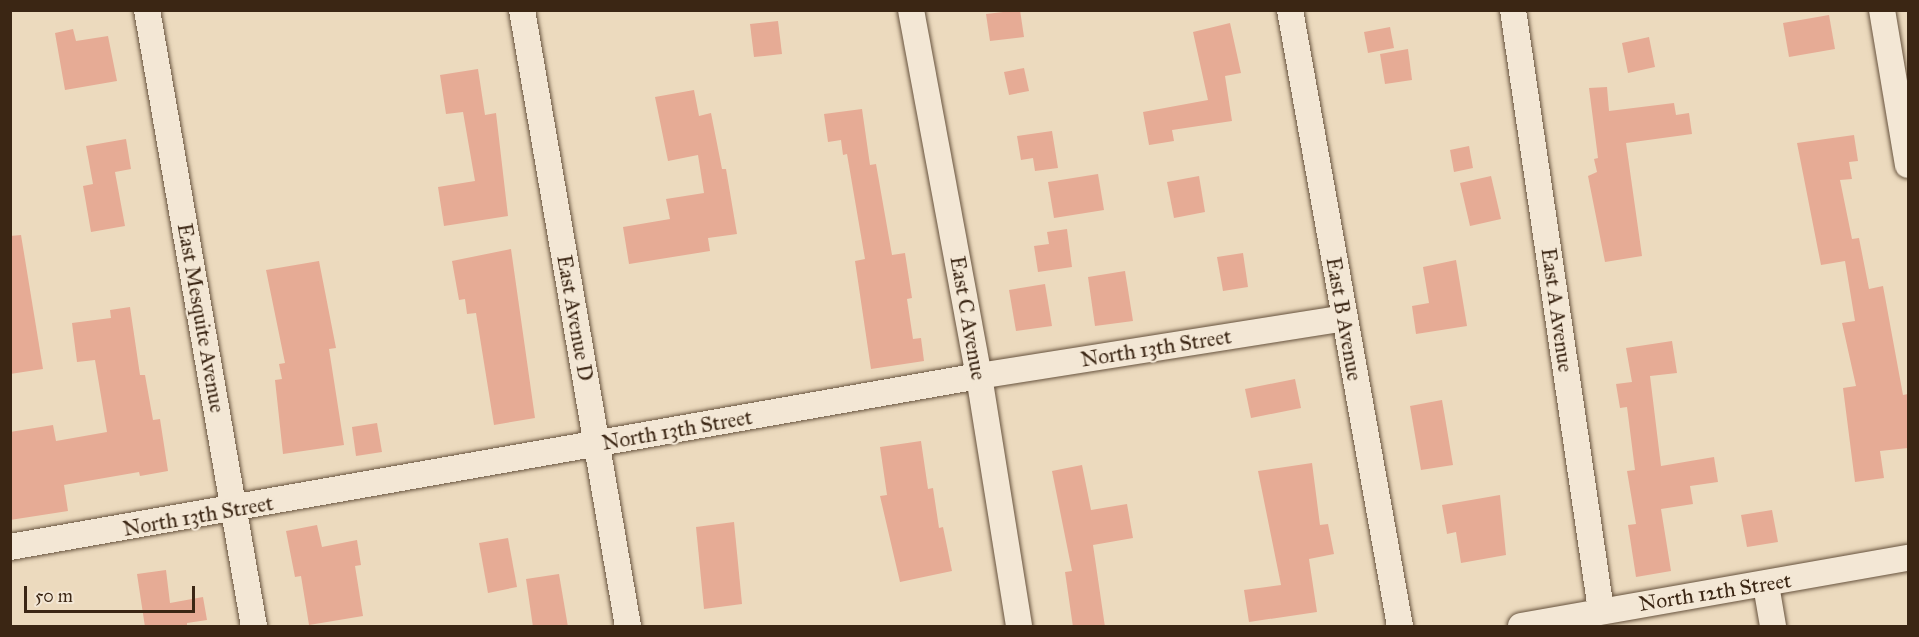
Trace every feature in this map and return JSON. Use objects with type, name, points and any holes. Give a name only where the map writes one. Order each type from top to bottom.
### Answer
[{"type":"street","name":"East Mesquite Avenue","points":[[147,10],[254,627]]},
{"type":"street","name":"East Avenue D","points":[[522,10],[628,627]]},
{"type":"street","name":"East C Avenue","points":[[911,10],[979,376],[1019,627]]},
{"type":"street","name":"East B Avenue","points":[[1290,10],[1400,627]]},
{"type":"street","name":"East A Avenue","points":[[1513,10],[1601,610]]},
{"type":"street","points":[[1882,10],[1908,165]]},
{"type":"street","name":"North 13th Street","points":[[10,547],[235,510],[979,376],[1344,318]]},
{"type":"street","name":"North 12th Street","points":[[1521,627],[1601,610],[1766,585],[1908,558]]},
{"type":"street","points":[[1766,585],[1773,627]]},
{"type":"building","points":[[1020,10],[1024,37],[990,41],[986,14]]},
{"type":"building","points":[[1829,15],[1835,49],[1789,57],[1783,23]]},
{"type":"building","points":[[778,21],[782,54],[754,57],[750,24]]},
{"type":"building","points":[[1230,23],[1241,73],[1225,76],[1232,121],[1172,130],[1174,141],[1149,145],[1143,112],[1208,100],[1193,32]]},
{"type":"building","points":[[1390,27],[1394,48],[1368,53],[1364,32]]},
{"type":"building","points":[[73,29],[76,41],[108,36],[117,81],[65,90],[55,33]]},
{"type":"building","points":[[1649,37],[1655,67],[1628,73],[1622,43]]},
{"type":"building","points":[[1408,49],[1412,80],[1385,84],[1380,54]]},
{"type":"building","points":[[1024,68],[1029,91],[1009,95],[1004,72]]},
{"type":"building","points":[[478,69],[485,115],[496,113],[508,216],[444,226],[438,187],[475,181],[463,112],[446,114],[440,75]]},
{"type":"building","points":[[1607,87],[1609,111],[1674,103],[1676,115],[1689,113],[1692,134],[1626,143],[1642,256],[1605,262],[1588,176],[1597,172],[1594,159],[1598,158],[1589,88]]},
{"type":"building","points":[[694,90],[699,116],[711,113],[722,169],[726,169],[737,234],[708,238],[710,251],[629,264],[623,227],[670,219],[666,199],[704,193],[698,155],[668,161],[655,97]]},
{"type":"building","points":[[862,109],[870,165],[876,164],[892,255],[905,253],[912,298],[907,299],[913,339],[921,338],[924,361],[871,369],[855,261],[865,259],[847,154],[843,155],[841,140],[828,142],[824,114]]},
{"type":"building","points":[[1052,131],[1058,168],[1035,171],[1033,158],[1021,160],[1017,136]]},
{"type":"building","points":[[1854,135],[1858,161],[1849,162],[1852,179],[1840,180],[1852,239],[1859,238],[1869,289],[1883,286],[1903,395],[1908,394],[1908,448],[1880,451],[1884,478],[1855,482],[1843,388],[1856,386],[1842,323],[1855,321],[1845,261],[1821,265],[1797,143]]},
{"type":"building","points":[[126,139],[131,169],[115,172],[125,226],[91,232],[83,186],[93,184],[86,146]]},
{"type":"building","points":[[1469,146],[1473,168],[1454,172],[1450,150]]},
{"type":"building","points":[[1098,174],[1104,210],[1054,218],[1048,182]]},
{"type":"building","points":[[1199,176],[1205,212],[1174,218],[1167,182]]},
{"type":"building","points":[[1491,176],[1501,219],[1470,226],[1460,183]]},
{"type":"building","points":[[1067,229],[1072,267],[1038,272],[1034,246],[1049,244],[1047,232]]},
{"type":"building","points":[[21,235],[43,369],[10,374],[10,236]]},
{"type":"building","points":[[511,249],[535,418],[494,425],[476,313],[467,314],[465,299],[459,300],[452,261]]},
{"type":"building","points":[[1243,253],[1248,287],[1223,291],[1217,257]]},
{"type":"building","points":[[1456,260],[1467,326],[1416,334],[1412,306],[1429,303],[1423,267]]},
{"type":"building","points":[[319,261],[336,348],[329,349],[344,445],[283,454],[275,380],[282,379],[279,364],[285,363],[266,270]]},
{"type":"building","points":[[1125,271],[1133,321],[1095,326],[1088,277]]},
{"type":"building","points":[[1045,284],[1052,326],[1016,331],[1009,290]]},
{"type":"building","points":[[130,307],[140,375],[145,375],[153,420],[160,419],[168,471],[140,476],[139,472],[64,485],[68,511],[10,520],[10,432],[53,425],[56,441],[107,432],[95,360],[77,362],[72,323],[111,318],[110,310]]},
{"type":"building","points":[[1672,341],[1677,373],[1650,376],[1661,466],[1714,457],[1718,482],[1690,486],[1693,504],[1661,509],[1671,571],[1636,577],[1628,525],[1636,524],[1627,471],[1635,470],[1627,407],[1620,408],[1616,384],[1632,382],[1626,348]]},
{"type":"building","points":[[1295,379],[1301,408],[1251,418],[1245,389]]},
{"type":"building","points":[[1442,400],[1453,465],[1421,470],[1410,406]]},
{"type":"building","points":[[377,423],[382,452],[356,456],[352,427]]},
{"type":"building","points":[[921,441],[928,489],[933,488],[939,528],[943,527],[952,571],[900,582],[880,496],[887,495],[880,447]]},
{"type":"building","points":[[1312,463],[1320,525],[1328,524],[1334,554],[1309,559],[1317,612],[1249,622],[1244,590],[1281,585],[1258,471]]},
{"type":"building","points":[[1082,465],[1091,510],[1127,504],[1133,538],[1093,545],[1105,627],[1073,627],[1065,572],[1072,571],[1052,471]]},
{"type":"building","points":[[1500,495],[1506,555],[1461,563],[1456,532],[1447,534],[1442,505]]},
{"type":"building","points":[[1772,510],[1778,542],[1747,547],[1741,515]]},
{"type":"building","points":[[734,522],[742,604],[704,609],[696,527]]},
{"type":"building","points":[[317,525],[322,547],[357,540],[361,565],[355,566],[363,616],[309,625],[301,576],[295,577],[286,531]]},
{"type":"building","points":[[508,538],[517,587],[488,593],[479,543]]},
{"type":"building","points":[[166,570],[170,603],[203,597],[207,620],[187,623],[187,627],[145,627],[137,574]]},
{"type":"building","points":[[559,574],[568,627],[533,627],[526,579]]}]
